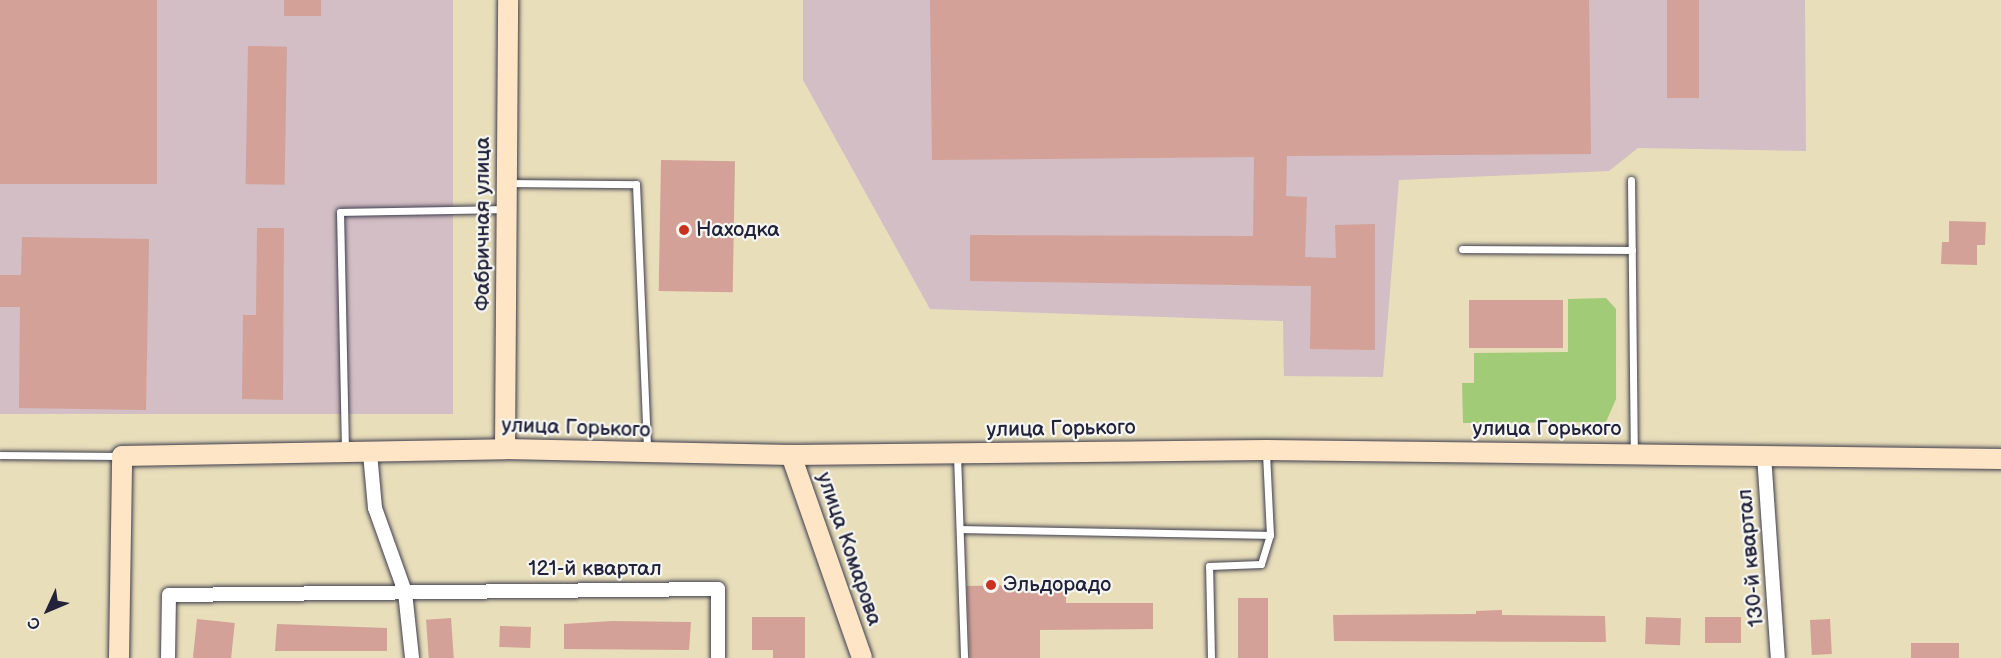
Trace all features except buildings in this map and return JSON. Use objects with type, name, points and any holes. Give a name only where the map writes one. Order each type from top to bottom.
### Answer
[{"type":"main road","name":"Фабричная улица","points":[[505,449],[508,0]]},
{"type":"main road","name":"улица Горького","points":[[122,456],[505,449],[647,454],[791,455],[1266,450],[1764,454],[2001,459]]},
{"type":"main road","name":"улица Комарова","points":[[791,455],[862,658]]},
{"type":"main road","points":[[119,658],[122,456]]},
{"type":"street","points":[[370,453],[375,507],[405,592],[412,658]]},
{"type":"street","name":"130-й квартал","points":[[1764,454],[1778,658]]},
{"type":"street","name":"121-й квартал","points":[[168,658],[169,595],[718,589],[718,658]]},
{"type":"lane","points":[[1631,180],[1634,454]]},
{"type":"lane","points":[[507,183],[636,184],[647,454]]},
{"type":"lane","points":[[345,453],[340,212],[507,208]]},
{"type":"lane","points":[[1462,249],[1632,250]]},
{"type":"lane","points":[[1211,658],[1209,566],[1261,564],[1270,535],[1266,450]]},
{"type":"lane","points":[[0,455],[122,456]]},
{"type":"lane","points":[[957,455],[964,658]]},
{"type":"lane","points":[[961,529],[1270,535]]},
{"type":"shaded area","points":[[0,0],[453,0],[453,414],[0,414]]},
{"type":"shaded area","points":[[803,0],[1805,0],[1806,151],[1638,148],[1609,171],[1399,180],[1383,377],[1284,376],[1283,321],[930,309],[803,80]]},
{"type":"green space","points":[[1606,298],[1616,309],[1616,399],[1606,422],[1463,423],[1462,383],[1474,383],[1474,353],[1568,352],[1568,299]]},
{"type":"place","name":"Находка","points":[[684,230]]},
{"type":"place","name":"Эльдорадо","points":[[991,585]]}]
